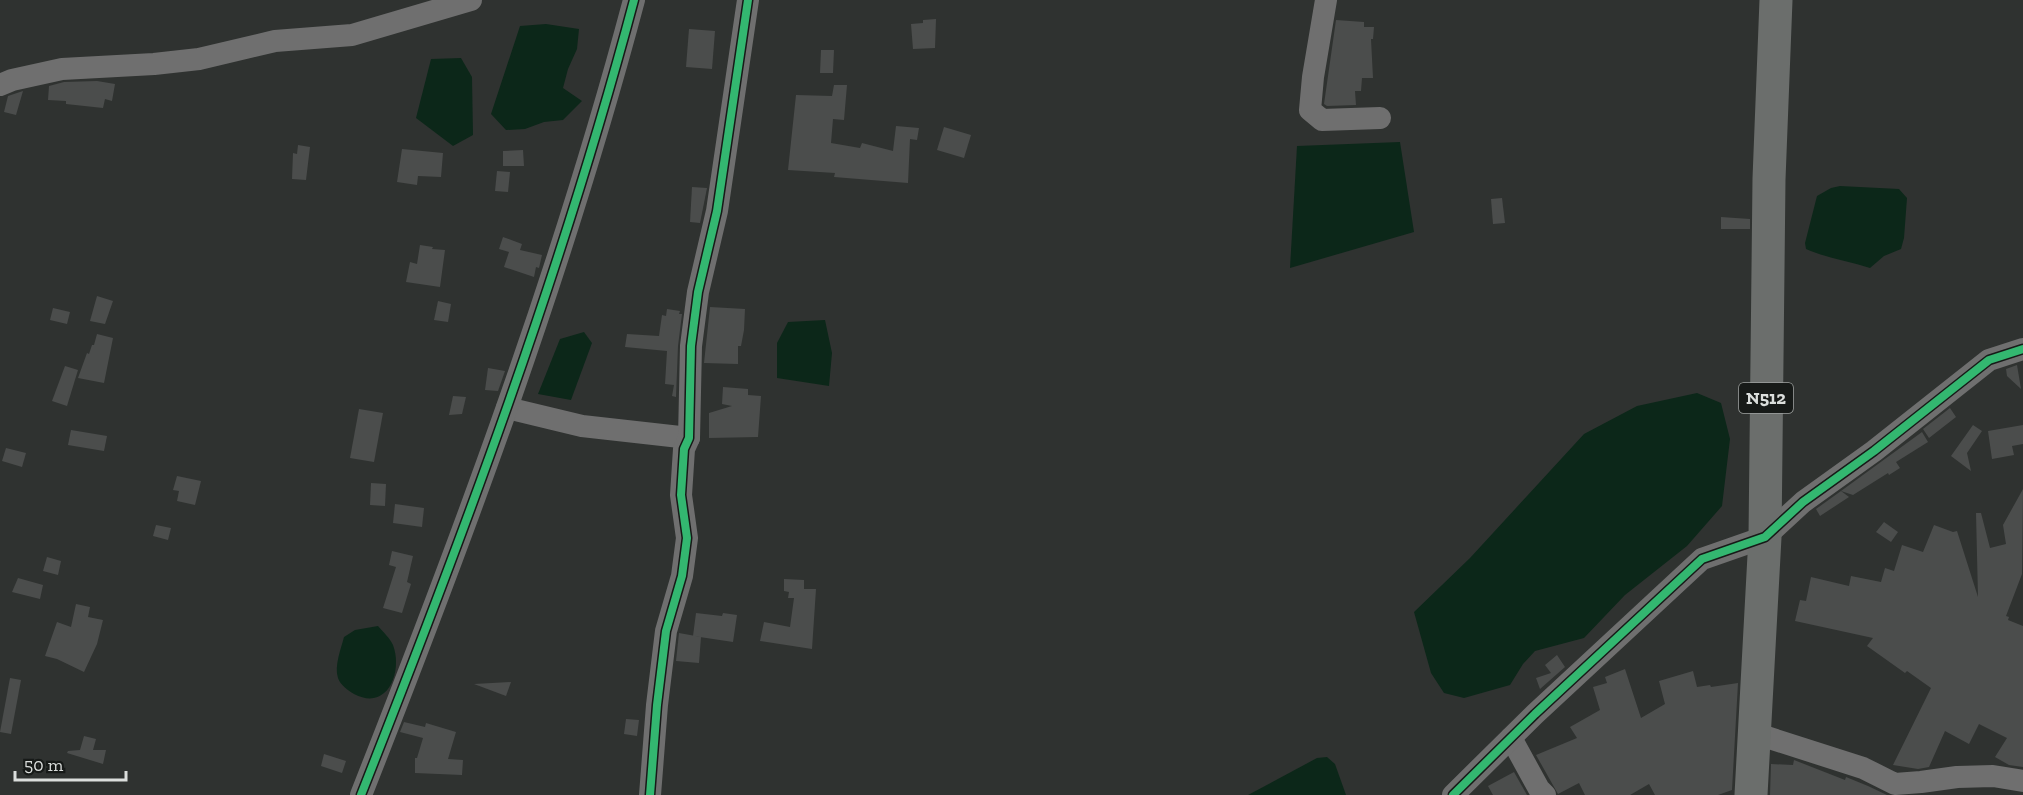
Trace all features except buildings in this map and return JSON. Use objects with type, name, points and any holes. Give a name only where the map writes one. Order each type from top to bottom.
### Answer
[{"type":"highway","name":"N512","points":[[1751,795],[1765,537],[1769,179],[1776,0]]},
{"type":"street","points":[[0,86],[62,69],[199,59],[276,41],[352,35],[471,0]]},
{"type":"street","points":[[361,795],[440,594],[507,408],[588,165],[634,0]]},
{"type":"street","points":[[650,795],[666,631],[682,576],[687,538],[681,495],[684,449],[689,438],[691,346],[698,292],[717,211],[748,0]]},
{"type":"street","points":[[1326,0],[1310,110],[1322,120],[1380,118]]},
{"type":"street","points":[[1453,795],[1702,559],[1765,537],[1803,502],[1874,451],[1989,360],[2023,349]]},
{"type":"street","points":[[507,408],[582,426],[689,438]]},
{"type":"street","points":[[1754,733],[1863,768],[1895,784],[1957,777],[1993,776],[2023,781]]},
{"type":"street","points":[[1511,738],[1539,789],[1545,795]]},
{"type":"shaded area","points":[[546,24],[579,29],[577,49],[563,88],[582,101],[563,120],[544,122],[525,129],[506,130],[491,114],[520,26]]},
{"type":"shaded area","points":[[461,58],[472,77],[473,135],[453,146],[416,118],[431,59]]},
{"type":"shaded area","points":[[1400,142],[1414,232],[1290,268],[1297,146]]},
{"type":"shaded area","points":[[1840,186],[1899,189],[1907,198],[1901,249],[1884,256],[1870,268],[1806,249],[1805,243],[1817,196]]},
{"type":"shaded area","points":[[825,320],[832,353],[829,386],[777,378],[777,343],[788,322]]},
{"type":"shaded area","points":[[584,332],[592,343],[571,400],[538,394],[560,339]]},
{"type":"shaded area","points":[[1697,393],[1721,403],[1730,439],[1722,506],[1687,546],[1625,595],[1584,638],[1535,651],[1523,664],[1510,685],[1464,698],[1444,693],[1431,673],[1414,612],[1470,558],[1584,434],[1637,406]]},
{"type":"shaded area","points":[[378,626],[393,645],[396,666],[390,686],[384,693],[376,698],[366,698],[354,694],[341,683],[337,673],[337,663],[344,637],[355,630]]},
{"type":"shaded area","points":[[1327,757],[1335,764],[1346,795],[1248,795],[1317,758]]},
{"type":"cycle path","points":[[361,795],[474,500],[543,302],[606,101],[634,0]]},
{"type":"cycle path","points":[[650,795],[666,631],[682,576],[687,538],[681,495],[684,449],[689,438],[691,346],[698,292],[717,211],[748,0]]},
{"type":"cycle path","points":[[1453,795],[1535,714],[1702,559],[1765,537],[1803,502],[1874,451],[1989,360],[2023,349]]}]
